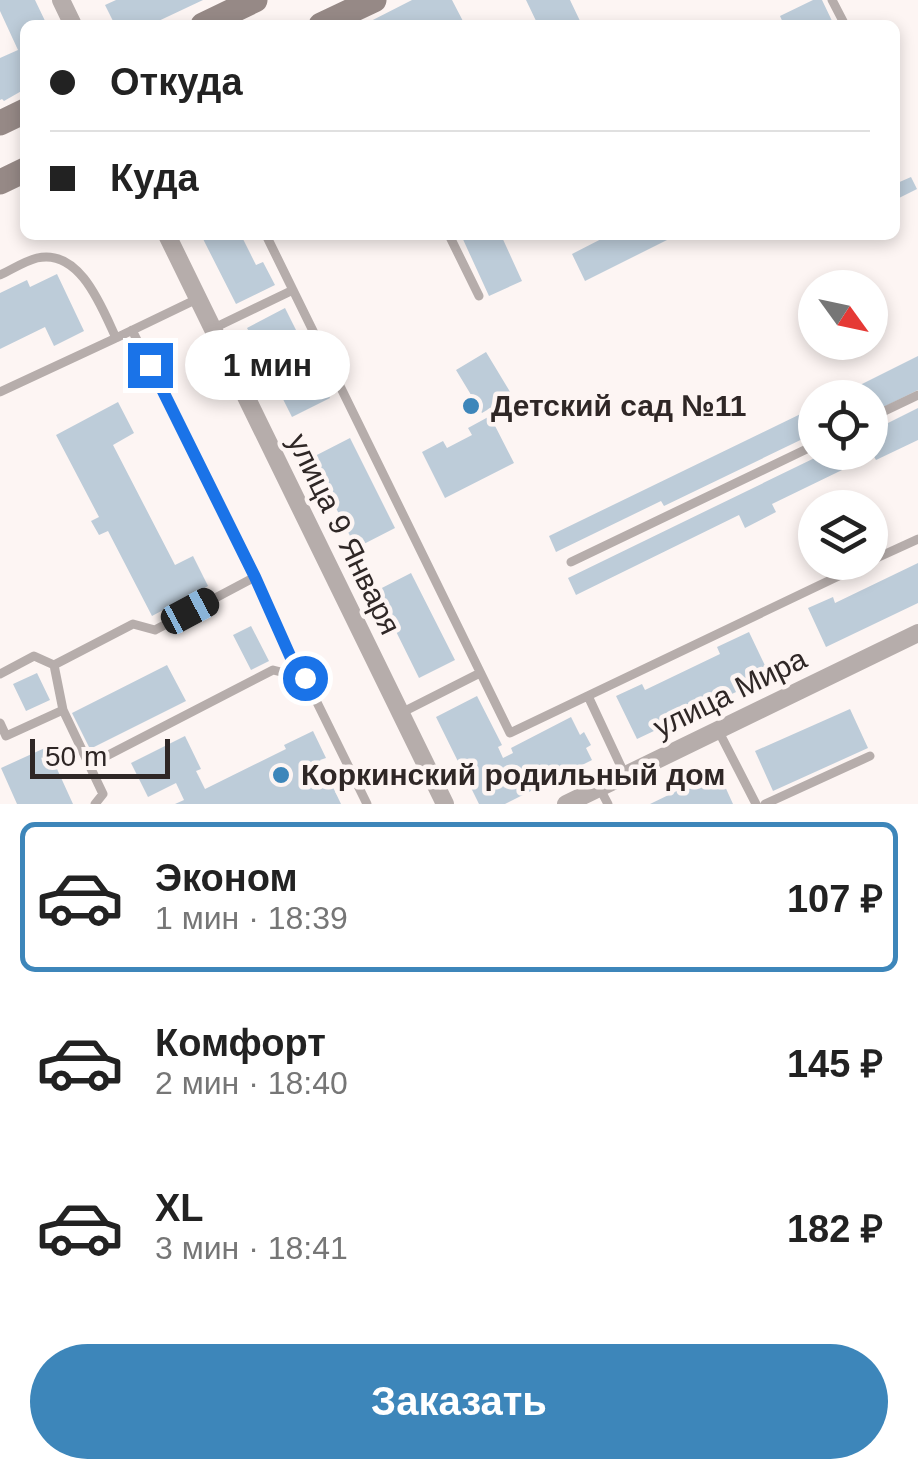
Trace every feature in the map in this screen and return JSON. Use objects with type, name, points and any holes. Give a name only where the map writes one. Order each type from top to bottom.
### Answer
[{"type":"street","points":[[213,20],[255,0]]},
{"type":"street","points":[[332,20],[374,0]]},
{"type":"street","name":"улица 9 Января","points":[[169,240],[446,804]]},
{"type":"street","name":"улица Мира","points":[[566,804],[603,796],[625,774],[918,633]]},
{"type":"lane","points":[[268,240],[510,733],[831,580]]},
{"type":"lane","points":[[451,240],[479,296]]},
{"type":"lane","points":[[0,275],[39,257],[63,261],[89,283],[116,338]]},
{"type":"lane","points":[[212,328],[293,290]]},
{"type":"lane","points":[[0,392],[198,298]]},
{"type":"lane","points":[[132,330],[255,577],[299,676]]},
{"type":"lane","points":[[888,409],[918,395]]},
{"type":"lane","points":[[571,562],[798,452]]},
{"type":"lane","points":[[888,553],[918,539]]},
{"type":"lane","points":[[54,665],[134,624],[155,630],[255,577]]},
{"type":"lane","points":[[0,674],[34,656],[54,665]]},
{"type":"lane","points":[[54,665],[63,710],[103,794],[95,804]]},
{"type":"lane","points":[[90,765],[273,670],[305,678],[367,804]]},
{"type":"lane","points":[[401,713],[480,673]]},
{"type":"lane","points":[[588,696],[625,774]]},
{"type":"lane","points":[[0,723],[6,736],[63,710]]},
{"type":"lane","points":[[718,730],[756,804]]},
{"type":"lane","points":[[765,804],[870,756]]},
{"type":"building","points":[[0,0],[35,0],[45,20],[20,20],[20,92],[4,101],[0,100],[0,58],[18,50],[0,11]]},
{"type":"building","points":[[116,0],[203,0],[161,20],[112,20],[105,5]]},
{"type":"building","points":[[412,0],[452,0],[462,20],[373,20]]},
{"type":"building","points":[[526,0],[570,0],[580,20],[536,20]]},
{"type":"building","points":[[813,0],[822,0],[832,20],[782,20],[780,16]]},
{"type":"building","points":[[911,177],[917,189],[900,198],[900,182]]},
{"type":"building","points":[[204,240],[244,240],[256,265],[263,262],[275,285],[236,304]]},
{"type":"building","points":[[463,240],[503,240],[522,281],[489,296]]},
{"type":"building","points":[[599,240],[667,240],[585,281],[572,254]]},
{"type":"building","points":[[57,274],[84,331],[54,346],[45,327],[0,349],[0,293],[27,280],[30,287]]},
{"type":"building","points":[[285,308],[330,398],[292,417],[247,328]]},
{"type":"building","points":[[486,352],[512,395],[482,413],[456,370]]},
{"type":"building","points":[[918,356],[918,390],[888,405],[888,380],[870,380]]},
{"type":"building","points":[[118,402],[134,433],[113,445],[175,565],[193,556],[208,586],[152,616],[108,531],[99,535],[91,521],[99,517],[56,435]]},
{"type":"building","points":[[918,408],[918,440],[888,454],[888,423]]},
{"type":"building","points":[[798,415],[798,441],[664,506],[661,501],[556,552],[549,536]]},
{"type":"building","points":[[490,416],[514,463],[445,498],[422,452],[443,441],[447,448],[472,435],[468,428]]},
{"type":"building","points":[[350,438],[395,528],[356,548],[311,458]]},
{"type":"building","points":[[798,466],[798,470],[842,470],[772,504],[776,512],[745,528],[739,515],[576,595],[568,578]]},
{"type":"building","points":[[918,563],[918,603],[826,647],[808,608],[833,597],[835,603]]},
{"type":"building","points":[[411,573],[455,660],[419,678],[376,591]]},
{"type":"building","points":[[251,626],[269,661],[251,670],[233,635]]},
{"type":"building","points":[[749,632],[770,676],[637,739],[616,696],[642,684],[645,690],[720,654],[717,647]]},
{"type":"building","points":[[167,665],[186,701],[90,749],[72,713]]},
{"type":"building","points":[[37,673],[50,700],[26,711],[13,684]]},
{"type":"building","points":[[477,696],[502,745],[498,747],[503,758],[513,753],[511,748],[571,717],[580,735],[584,732],[591,745],[586,748],[592,760],[505,804],[479,804],[436,717]]},
{"type":"building","points":[[850,709],[868,748],[773,791],[755,751]]},
{"type":"building","name":"Коркинский родильный дом","points":[[313,731],[326,758],[320,760],[341,804],[175,804],[184,800],[176,783],[148,797],[131,763],[185,736],[201,769],[196,771],[205,789],[286,749],[284,745]]},
{"type":"building","points":[[47,747],[73,804],[17,804],[1,768]]},
{"type":"building","points":[[718,771],[733,804],[650,804]]},
{"type":"place","name":"Детский сад №11","points":[[471,406]]},
{"type":"place","name":"Коркинский родильный дом","points":[[281,775]]},
{"type":"route","points":[[150,365],[255,577],[299,676],[305,678]]}]
